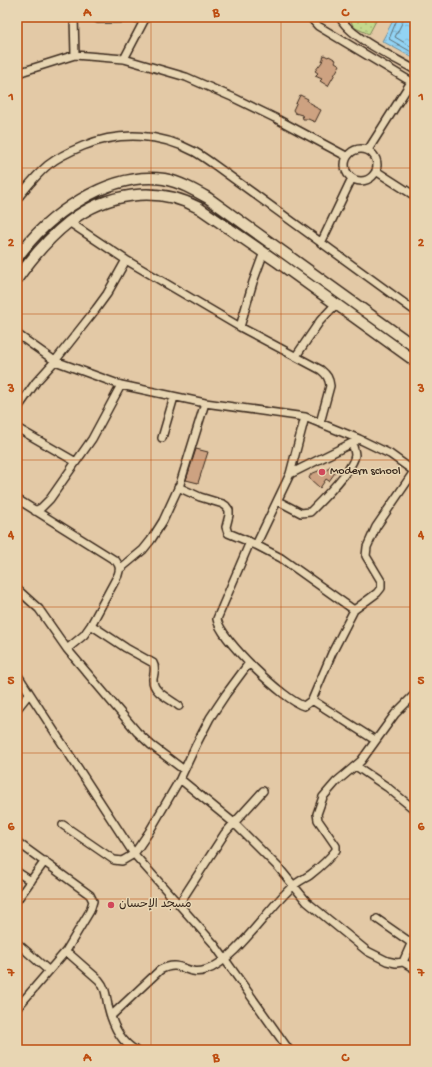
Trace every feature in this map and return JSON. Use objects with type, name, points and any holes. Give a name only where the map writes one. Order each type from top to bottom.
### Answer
[{"type":"main road","points":[[17,258],[43,228],[77,201],[97,191],[121,182],[140,179],[163,179],[191,188],[208,198],[415,347]]},
{"type":"main road","points":[[17,279],[31,260],[69,222],[88,210],[111,200],[148,194],[162,195],[189,202],[199,208],[264,252],[415,361]]},
{"type":"street","points":[[74,17],[75,55]]},
{"type":"street","points":[[310,17],[318,26],[413,83],[368,150]]},
{"type":"street","points":[[340,17],[349,29],[372,45],[415,70]]},
{"type":"street","points":[[124,59],[145,19]]},
{"type":"street","points":[[17,74],[24,70],[75,55],[124,59],[186,77],[219,91],[275,118],[346,156]]},
{"type":"street","points":[[17,199],[34,178],[49,164],[69,151],[95,141],[122,136],[150,137],[172,142],[196,152],[415,311]]},
{"type":"street","points":[[359,148],[368,150],[376,158],[376,171],[372,176],[364,181],[359,181],[348,175],[344,162],[346,156],[353,150],[359,148]]},
{"type":"street","points":[[376,171],[415,196]]},
{"type":"street","points":[[321,243],[352,178]]},
{"type":"street","points":[[69,222],[126,260],[240,327],[296,356],[326,374],[330,386],[320,423]]},
{"type":"street","points":[[240,327],[253,282],[264,252]]},
{"type":"street","points":[[17,409],[36,382],[55,361],[107,294],[126,260]]},
{"type":"street","points":[[296,356],[320,322],[336,304]]},
{"type":"street","points":[[17,334],[55,361],[121,385],[205,403],[306,417],[355,441],[390,454],[415,471],[376,527],[367,547],[366,556],[381,581],[381,588],[354,610],[332,653],[312,700],[304,706],[294,702],[249,663],[217,624],[217,619],[253,544],[278,500],[290,474],[306,417]]},
{"type":"street","points":[[35,511],[46,504],[92,439],[121,385]]},
{"type":"street","points":[[162,438],[174,397]]},
{"type":"street","points":[[67,649],[84,635],[91,625],[108,596],[120,569],[143,550],[158,530],[178,487],[205,403]]},
{"type":"street","points":[[17,428],[76,462]]},
{"type":"street","points":[[290,474],[355,441]]},
{"type":"street","points":[[278,500],[301,513],[310,512],[349,468],[355,454],[355,441]]},
{"type":"street","points":[[178,487],[200,497],[223,504],[229,510],[226,530],[228,533],[281,558],[354,610]]},
{"type":"street","points":[[17,499],[116,561],[120,569]]},
{"type":"street","points":[[17,589],[39,609],[67,649],[137,732],[151,745],[184,770]]},
{"type":"street","points":[[91,625],[126,648],[153,663],[155,667],[153,681],[155,688],[179,706]]},
{"type":"street","points":[[63,824],[114,860],[122,861],[134,854],[149,832],[180,779],[210,718],[249,663]]},
{"type":"street","points":[[17,674],[134,854],[225,958],[289,1050]]},
{"type":"street","points":[[17,709],[29,694]]},
{"type":"street","points":[[111,1016],[160,970],[167,966],[175,965],[198,972],[207,970],[225,958],[239,945],[284,894],[316,870],[336,850],[334,842],[318,820],[317,814],[323,797],[328,790],[356,766],[366,755],[395,714],[415,694]]},
{"type":"street","points":[[312,700],[376,740]]},
{"type":"street","points":[[356,766],[387,786],[415,810]]},
{"type":"street","points":[[180,779],[234,823],[279,868],[307,902],[367,951],[387,961],[396,963],[402,962],[415,969]]},
{"type":"street","points":[[179,904],[225,833],[264,791]]},
{"type":"street","points":[[17,842],[90,895],[93,901],[90,911],[66,951],[17,1008]]},
{"type":"street","points":[[17,900],[45,861]]},
{"type":"street","points":[[17,872],[31,881]]},
{"type":"street","points":[[377,919],[410,942],[411,944],[402,962]]},
{"type":"street","points":[[17,943],[49,971]]},
{"type":"street","points":[[66,951],[96,977],[104,986],[111,1016],[123,1040],[128,1046],[135,1050]]},
{"type":"lane","points":[[90,17],[98,21],[128,18],[145,19]]},
{"type":"green space","points":[[354,17],[378,17],[369,34],[353,27],[351,20]]},
{"type":"water","points":[[395,17],[411,17],[415,19],[415,59],[382,41]]},
{"type":"building","points":[[324,55],[336,60],[335,62],[340,65],[328,86],[320,81],[322,79],[315,76],[318,73],[315,71],[322,62]]},
{"type":"building","points":[[300,95],[308,99],[307,101],[314,105],[313,106],[321,110],[315,122],[308,119],[303,119],[302,115],[295,113],[293,110]]},
{"type":"building","points":[[196,449],[208,452],[198,483],[186,480]]},
{"type":"building","points":[[330,466],[337,470],[329,481],[326,479],[320,488],[309,478],[311,474],[323,469],[326,471]]},
{"type":"place","name":"Modern school","points":[[322,472]]},
{"type":"place","name":"مسجد الإحسان","points":[[111,905]]}]
